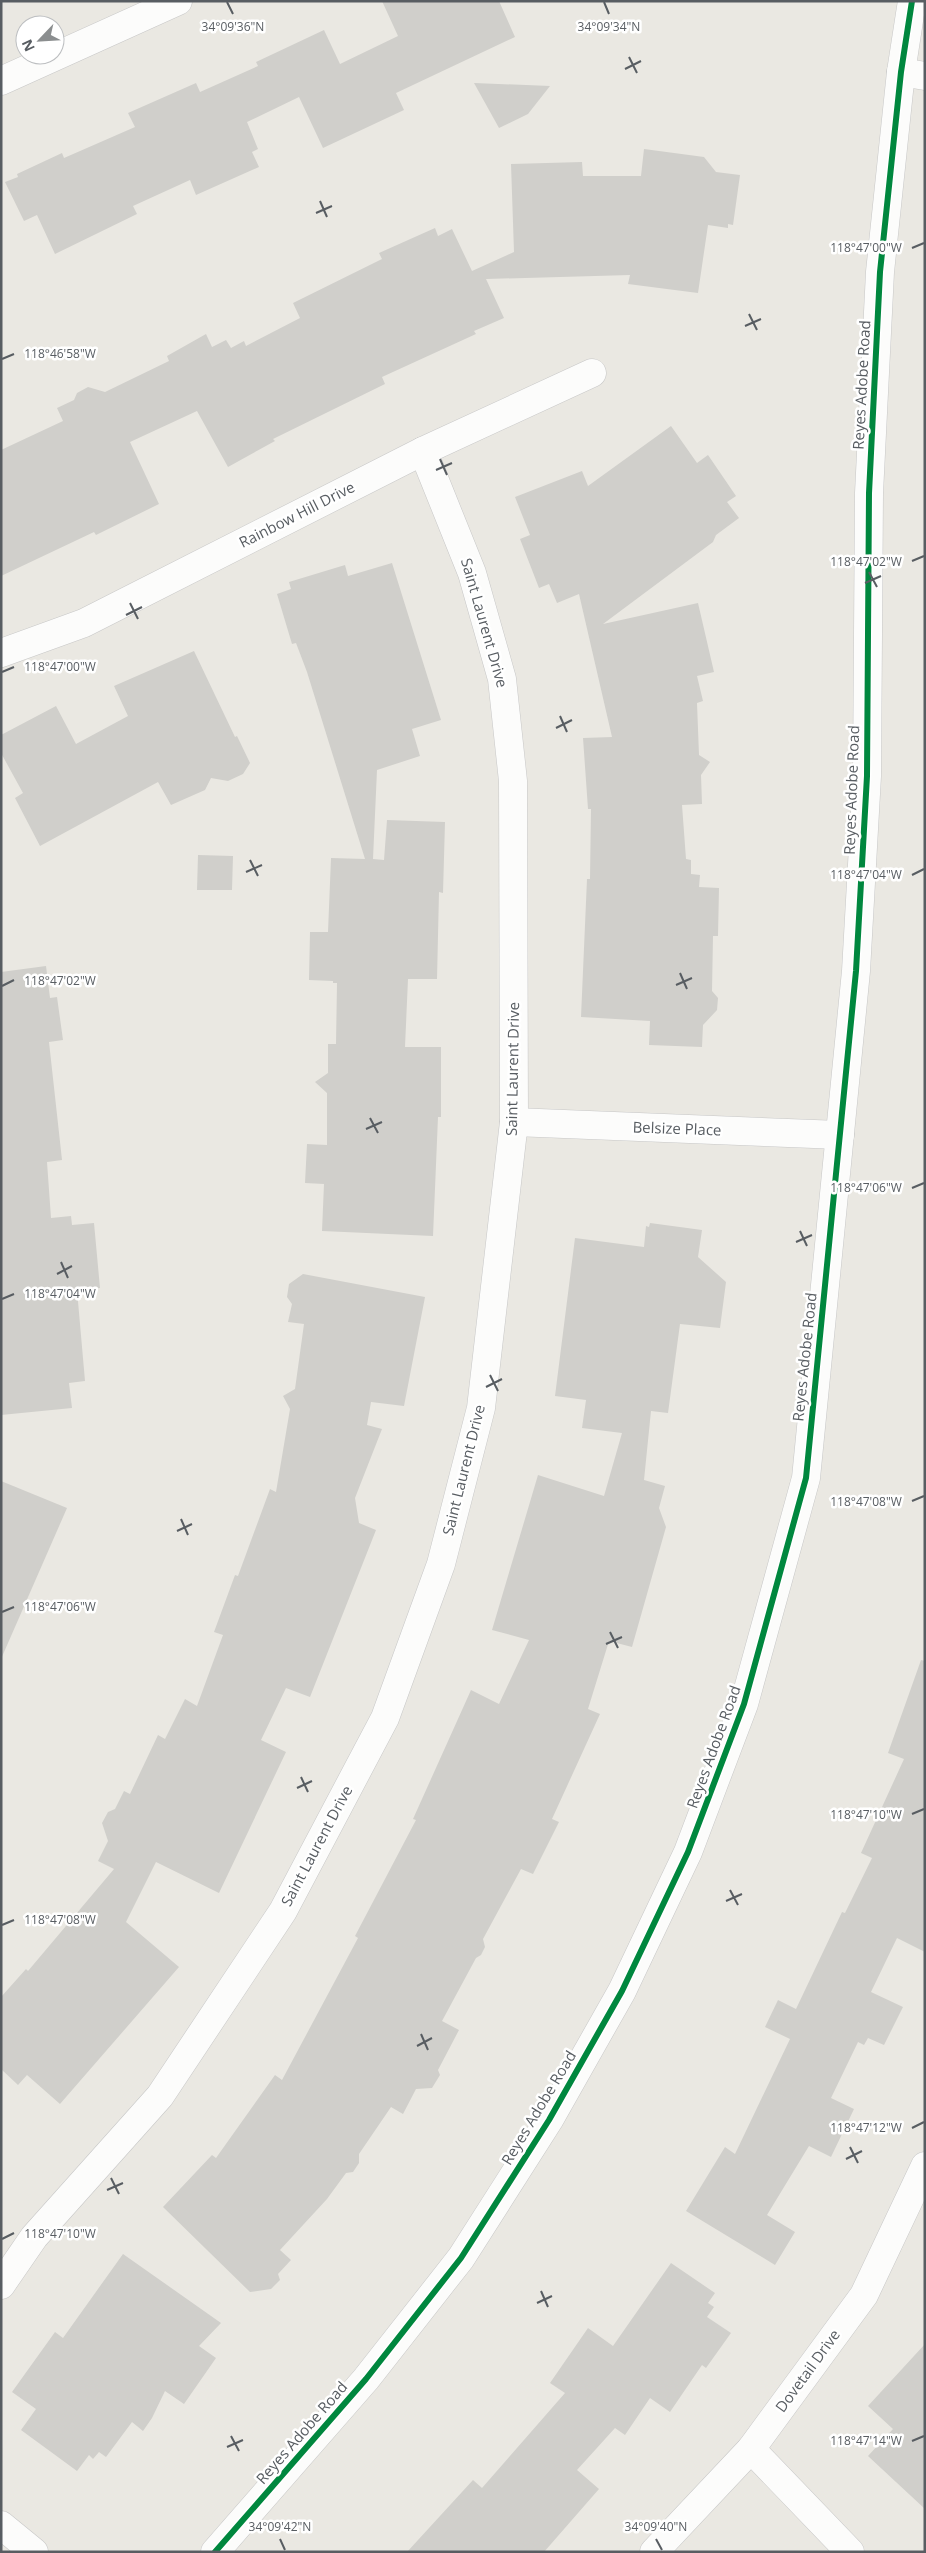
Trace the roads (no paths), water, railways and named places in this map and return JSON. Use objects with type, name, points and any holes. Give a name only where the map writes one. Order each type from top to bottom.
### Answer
[{"type":"street","points":[[1,81],[178,1]]},
{"type":"street","name":"Reyes Adobe Road","points":[[215,2552],[366,2380],[461,2258],[549,2120],[622,1991],[688,1852],[744,1704],[806,1478],[856,971],[867,776],[869,494],[880,272],[913,74],[912,1]]},
{"type":"street","name":"Rainbow Hill Drive","points":[[1,653],[84,623],[423,451],[592,373]]},
{"type":"street","name":"Saint Laurent Drive","points":[[1,2285],[34,2237],[160,2096],[283,1911],[385,1718],[440,1564],[480,1408],[514,1122],[513,781],[502,679],[472,573],[423,451]]},
{"type":"street","name":"Belsize Place","points":[[514,1122],[840,1136]]},
{"type":"street","name":"Dovetail Drive","points":[[654,2552],[751,2449],[864,2296],[925,2166]]},
{"type":"street","points":[[751,2449],[850,2552]]},
{"type":"street","points":[[1,2525],[34,2552]]}]
